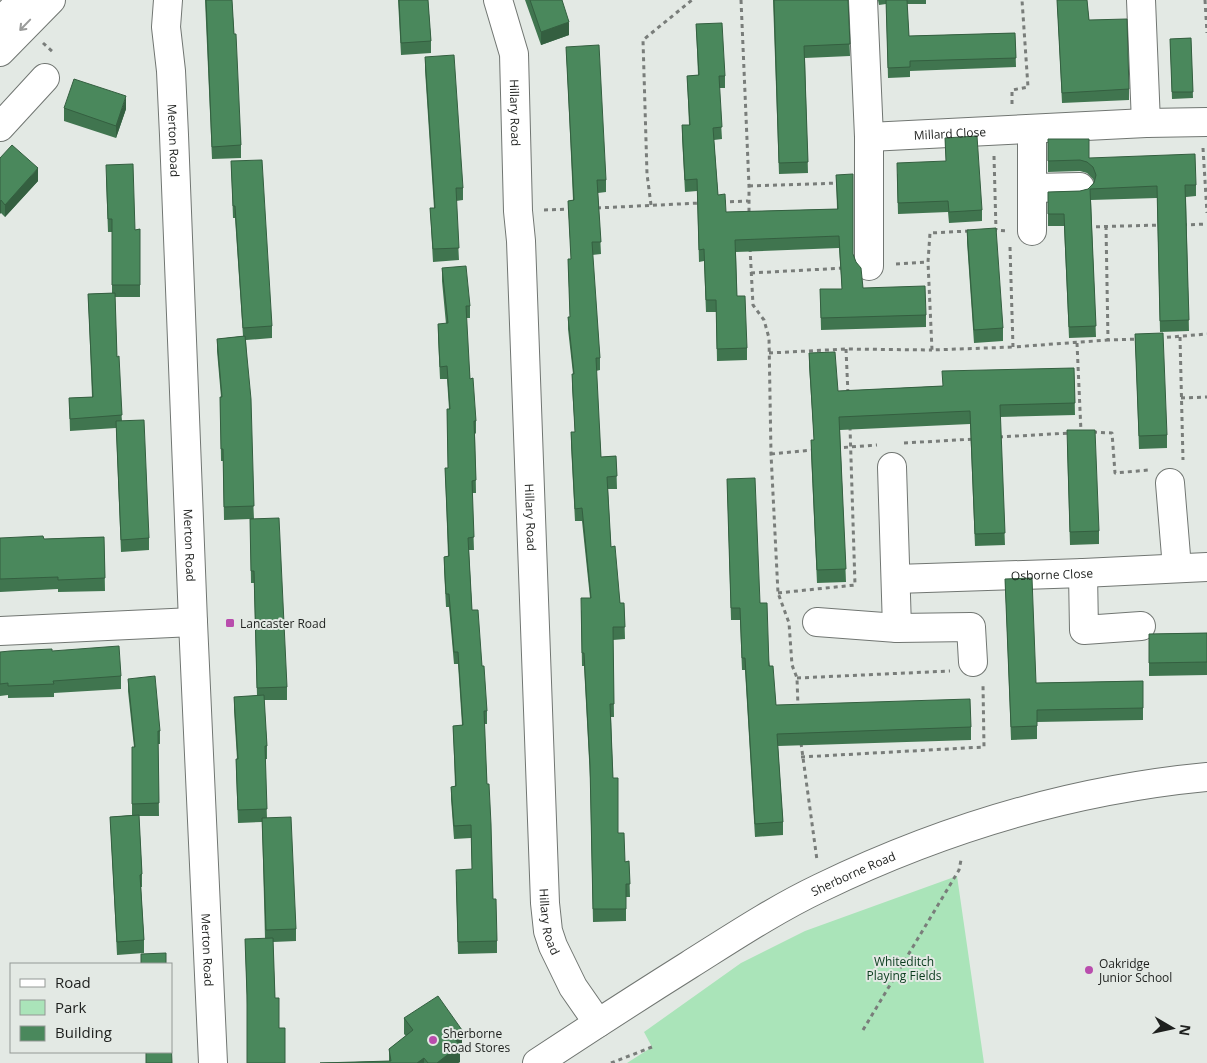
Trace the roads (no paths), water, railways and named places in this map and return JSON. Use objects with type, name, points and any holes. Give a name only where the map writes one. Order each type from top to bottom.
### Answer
[{"type":"street","points":[[0,22],[22,0]]},
{"type":"street","points":[[0,52],[51,0]]},
{"type":"street","name":"Merton Road","points":[[157,0],[166,28]]},
{"type":"street","name":"Merton Road","points":[[168,0],[166,28],[174,126],[193,622],[213,1063]]},
{"type":"street","name":"Hillary Road","points":[[498,0],[514,54],[518,211],[545,903],[548,931],[554,946],[573,987],[598,1023]]},
{"type":"street","points":[[863,0],[868,136],[869,266]]},
{"type":"street","points":[[1141,0],[1146,123]]},
{"type":"street","points":[[0,127],[45,78]]},
{"type":"street","name":"Millard Close","points":[[868,136],[1205,122]]},
{"type":"street","points":[[1021,231],[1032,188],[1022,130]]},
{"type":"street","points":[[1032,188],[1080,188]]},
{"type":"street","points":[[890,452],[897,628]]},
{"type":"street","points":[[1169,473],[1177,568]]},
{"type":"street","name":"Osborne Close","points":[[896,579],[1207,567]]},
{"type":"street","points":[[1083,573],[1084,630],[1141,626]]},
{"type":"street","points":[[0,631],[193,622]]},
{"type":"street","points":[[817,622],[897,628],[971,627],[970,671]]},
{"type":"street","name":"Sherborne Road","points":[[536,1063],[779,909],[819,888],[916,845],[975,824],[1029,808],[1104,791],[1207,777]]},
{"type":"place","name":"Lancaster Road","points":[[230,623]]},
{"type":"place","name":"Oakridge Junior School","points":[[1089,970]]},
{"type":"place","name":"Sherborne Road Stores","points":[[433,1040]]},
{"type":"park label","name":"Whiteditch Playing Fields","points":[[904,968]]}]
